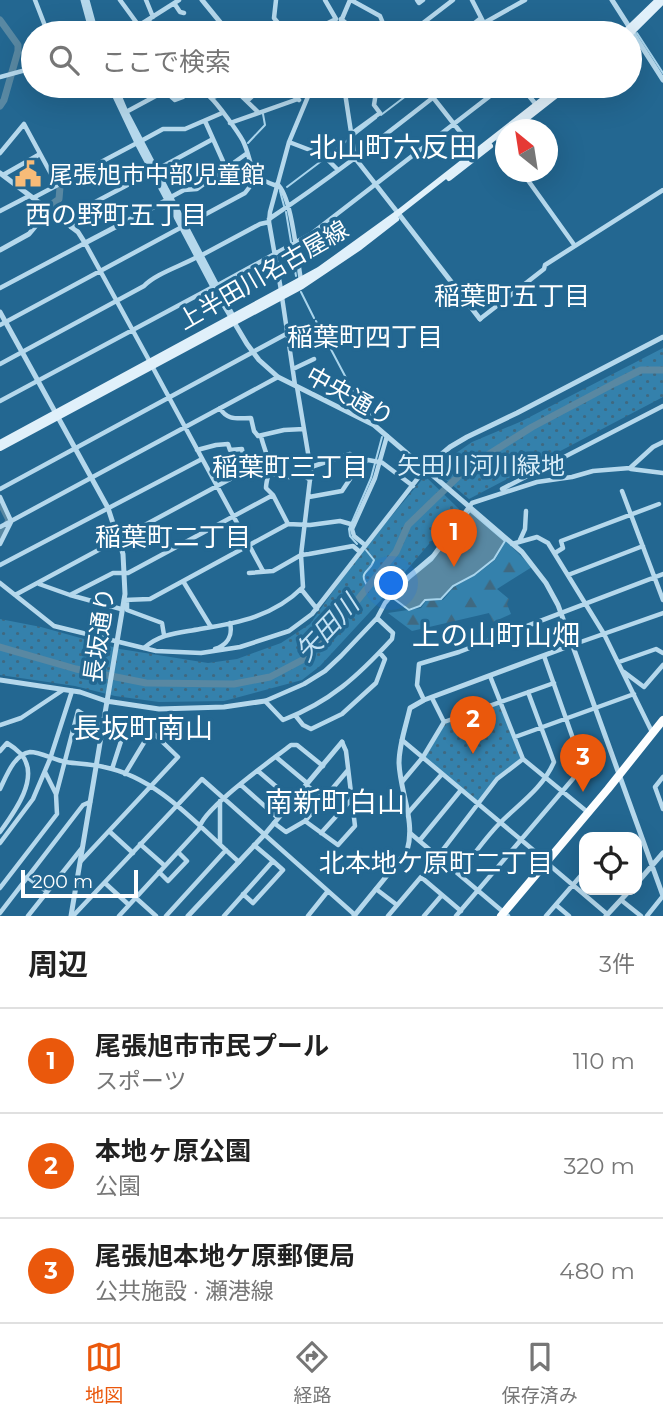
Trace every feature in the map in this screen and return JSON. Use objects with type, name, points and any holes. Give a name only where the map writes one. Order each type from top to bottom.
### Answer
[{"type":"highway","points":[[545,861],[608,789],[663,720]]},
{"type":"highway","points":[[502,914],[585,810],[618,774]]},
{"type":"main road","points":[[640,21],[661,1]]},
{"type":"main road","name":"上半田川名古屋線","points":[[524,119],[547,98]]},
{"type":"main road","name":"上半田川名古屋線","points":[[0,446],[339,262],[476,152],[550,98]]},
{"type":"main road","name":"上半田川名古屋線","points":[[282,294],[338,258],[495,142]]},
{"type":"street","points":[[35,0],[43,21]]},
{"type":"street","points":[[85,0],[91,21]]},
{"type":"street","points":[[120,0],[135,21]]},
{"type":"street","points":[[146,0],[151,19]]},
{"type":"street","points":[[202,0],[219,21]]},
{"type":"street","points":[[276,0],[274,18],[276,21]]},
{"type":"street","points":[[325,0],[339,20],[350,0],[380,16],[382,21]]},
{"type":"street","points":[[417,0],[419,3],[423,0]]},
{"type":"street","points":[[426,21],[453,0]]},
{"type":"street","points":[[472,0],[482,20],[525,0]]},
{"type":"street","points":[[148,21],[177,1],[180,12],[184,13]]},
{"type":"street","points":[[614,1],[624,21]]},
{"type":"street","points":[[642,50],[663,80]]},
{"type":"street","points":[[3,76],[21,72]]},
{"type":"street","name":"中央通り","points":[[119,98],[139,142]]},
{"type":"street","name":"中央通り","points":[[119,98],[154,171],[253,353],[278,377],[359,416],[387,436],[512,544],[534,566],[546,583],[561,613],[663,896]]},
{"type":"street","points":[[126,112],[152,98]]},
{"type":"street","points":[[211,98],[244,143],[251,167],[258,176],[282,188],[289,208],[301,281]]},
{"type":"street","points":[[245,98],[258,112]]},
{"type":"street","points":[[306,98],[289,142],[269,220],[310,467],[301,589],[317,609]]},
{"type":"street","points":[[346,98],[355,158],[480,319],[544,270],[545,265],[663,190]]},
{"type":"street","points":[[351,134],[380,113],[374,105],[375,98]]},
{"type":"street","points":[[0,364],[144,286],[153,277],[168,272],[289,208],[432,98]]},
{"type":"street","points":[[434,98],[476,152]]},
{"type":"street","points":[[0,401],[311,234],[488,98]]},
{"type":"street","points":[[530,98],[537,107]]},
{"type":"street","points":[[230,123],[298,99],[304,104]]},
{"type":"street","points":[[0,211],[58,185],[163,129],[185,129],[222,113]]},
{"type":"street","points":[[205,121],[226,168]]},
{"type":"street","points":[[0,153],[24,124],[58,185]]},
{"type":"street","points":[[71,227],[82,209],[212,139]]},
{"type":"street","points":[[289,142],[323,155],[337,169]]},
{"type":"street","points":[[40,154],[2,174],[71,227],[85,243],[263,571]]},
{"type":"street","points":[[0,288],[184,190],[197,189],[246,154]]},
{"type":"street","points":[[3,323],[245,193],[258,176]]},
{"type":"street","points":[[529,182],[576,246]]},
{"type":"street","points":[[0,250],[29,234],[48,210]]},
{"type":"street","name":"長坂通り","points":[[0,312],[3,323],[23,352],[108,508],[119,539],[124,574],[125,601],[121,609],[95,766],[80,861],[75,915]]},
{"type":"street","points":[[0,489],[288,333]]},
{"type":"street","points":[[0,583],[54,626],[156,651],[214,651],[240,647],[279,635],[297,627],[317,609],[365,545],[427,470],[450,447],[663,337]]},
{"type":"street","points":[[293,369],[314,359]]},
{"type":"street","points":[[0,527],[278,377]]},
{"type":"street","points":[[493,495],[663,406]]},
{"type":"street","points":[[220,408],[225,416],[230,418],[251,418],[254,432],[261,436],[284,429],[304,429]]},
{"type":"street","points":[[261,436],[269,462],[265,488],[273,495],[288,524]]},
{"type":"street","points":[[365,545],[353,534],[352,524],[387,436]]},
{"type":"street","points":[[630,468],[653,447],[663,442]]},
{"type":"street","points":[[15,595],[245,471],[242,449],[230,450],[228,444],[216,444],[197,450]]},
{"type":"street","points":[[310,467],[350,454]]},
{"type":"street","points":[[244,457],[265,455]]},
{"type":"street","points":[[0,565],[202,459]]},
{"type":"street","points":[[309,497],[342,491],[358,467],[369,460],[378,461],[414,486]]},
{"type":"street","points":[[0,680],[159,709],[224,707],[265,701],[304,684],[325,671],[377,618],[385,603],[407,578],[433,556],[472,503],[537,482],[593,471],[630,468],[663,473]]},
{"type":"street","points":[[269,473],[289,477],[302,474],[310,481]]},
{"type":"street","points":[[622,491],[663,600]]},
{"type":"street","points":[[70,595],[113,573],[124,574],[273,495]]},
{"type":"street","points":[[0,497],[9,522],[0,544]]},
{"type":"street","points":[[555,553],[563,548],[561,541],[659,504]]},
{"type":"street","points":[[519,541],[525,529],[526,511]]},
{"type":"street","points":[[164,635],[162,623],[127,610],[125,601],[150,598],[288,524],[340,521],[352,524]]},
{"type":"street","points":[[512,544],[545,539],[604,634],[652,733]]},
{"type":"street","points":[[568,575],[643,546]]},
{"type":"street","points":[[248,573],[273,571],[302,555],[353,547],[360,552]]},
{"type":"street","points":[[424,700],[418,685],[419,664],[663,574]]},
{"type":"street","points":[[183,581],[211,628]]},
{"type":"street","points":[[38,583],[121,609]]},
{"type":"street","points":[[145,648],[164,635],[256,618],[287,602],[301,589]]},
{"type":"street","points":[[75,915],[202,779],[222,800],[265,834],[354,915],[407,851],[410,833],[399,758],[410,708],[424,700],[663,613]]},
{"type":"street","points":[[265,701],[283,720],[325,701],[359,675],[392,639],[393,634],[377,618]]},
{"type":"street","points":[[214,651],[226,644],[231,635],[230,623]]},
{"type":"street","points":[[619,662],[656,649],[663,653]]},
{"type":"street","points":[[295,715],[303,725],[312,729],[342,714],[376,683],[385,659],[380,653]]},
{"type":"street","points":[[456,916],[583,764],[544,656]]},
{"type":"street","points":[[623,672],[644,687],[663,666]]},
{"type":"street","points":[[490,676],[523,758],[585,810]]},
{"type":"street","points":[[402,782],[423,757],[444,722],[554,683]]},
{"type":"street","points":[[0,725],[21,718],[64,690]]},
{"type":"street","points":[[0,843],[33,799],[50,759],[72,691]]},
{"type":"street","points":[[459,874],[500,823],[547,778],[554,762],[528,692]]},
{"type":"street","points":[[516,737],[634,694]]},
{"type":"street","points":[[432,698],[444,722]]},
{"type":"street","points":[[0,888],[57,814],[56,795],[78,711],[102,726]]},
{"type":"street","points":[[80,861],[178,757],[151,731],[125,774]]},
{"type":"street","points":[[112,769],[124,732]]},
{"type":"street","points":[[402,740],[606,915],[625,895]]},
{"type":"street","points":[[188,916],[265,834],[342,742],[346,751],[355,826],[338,845],[305,821]]},
{"type":"street","points":[[0,751],[7,743],[22,755],[26,768],[26,787],[17,807],[0,832]]},
{"type":"street","points":[[119,916],[222,800],[291,745],[297,745],[323,766]]},
{"type":"street","points":[[0,789],[8,772],[22,755],[31,752],[50,759],[112,769],[151,786],[239,862]]},
{"type":"street","points":[[276,757],[324,799]]},
{"type":"street","points":[[438,856],[497,779],[523,758]]},
{"type":"street","points":[[0,767],[8,772]]},
{"type":"street","points":[[241,785],[286,832],[305,821],[348,770]]},
{"type":"street","points":[[258,771],[293,801]]},
{"type":"street","points":[[45,772],[56,795]]},
{"type":"street","points":[[408,814],[442,774]]},
{"type":"street","points":[[663,777],[654,787],[663,809]]},
{"type":"street","points":[[420,840],[461,790]]},
{"type":"street","points":[[220,845],[222,800]]},
{"type":"street","points":[[321,833],[351,800]]},
{"type":"street","points":[[0,913],[83,805],[90,802]]},
{"type":"street","points":[[109,831],[133,853]]},
{"type":"street","points":[[410,833],[478,890],[502,914]]},
{"type":"street","points":[[141,844],[164,866]]},
{"type":"street","points":[[243,894],[253,903],[283,870],[254,845]]},
{"type":"street","points":[[27,916],[83,847]]},
{"type":"street","points":[[166,916],[226,850]]},
{"type":"street","points":[[159,872],[169,881],[187,861],[178,852]]},
{"type":"street","points":[[642,878],[663,853]]},
{"type":"street","points":[[224,916],[273,861]]},
{"type":"street","points":[[27,877],[46,891]]},
{"type":"street","points":[[388,916],[421,877],[461,911]]},
{"type":"street","points":[[546,916],[579,878]]},
{"type":"street","points":[[105,883],[129,905]]},
{"type":"street","points":[[376,889],[397,905]]},
{"type":"street","points":[[308,916],[328,891]]},
{"type":"street","points":[[424,916],[442,895]]},
{"type":"street","points":[[647,916],[663,896]]},
{"type":"street","points":[[136,898],[156,916]]},
{"type":"street","points":[[621,900],[641,916]]},
{"type":"street","points":[[556,905],[569,916]]},
{"type":"green space","name":"矢田川河川緑地","points":[[663,348],[663,397],[469,499],[433,469],[472,442],[522,421]]},
{"type":"green space","name":"矢田川河川緑地","points":[[425,476],[459,509],[381,600],[320,666],[302,680],[224,701],[159,702],[0,675],[0,619],[41,627],[120,649],[208,663],[237,659],[281,643],[310,624],[358,556]]},
{"type":"green space","points":[[506,541],[532,567],[497,589],[509,599],[507,604],[511,614],[493,622],[489,613],[412,631],[388,613],[421,608],[426,601],[443,600],[454,587],[495,560]]},
{"type":"green space","points":[[501,701],[523,759],[497,779],[477,804],[423,757],[444,722]]},
{"type":"shaded area","points":[[470,511],[505,541],[494,559],[474,575],[453,586],[441,599],[425,600],[420,606],[409,610],[393,598],[409,579],[432,560]]},
{"type":"waterway","points":[[0,20],[18,45],[4,100],[0,106]]},
{"type":"waterway","points":[[642,41],[663,73]]},
{"type":"waterway","points":[[381,115],[403,98]]},
{"type":"waterway","points":[[248,143],[265,125],[263,114]]},
{"type":"waterway","points":[[353,136],[376,118]]},
{"type":"waterway","points":[[328,156],[349,139]]},
{"type":"waterway","points":[[287,187],[324,159]]},
{"type":"waterway","points":[[48,207],[59,199],[60,187]]},
{"type":"waterway","points":[[280,191],[284,206]]},
{"type":"waterway","points":[[286,212],[291,242]]},
{"type":"waterway","points":[[291,248],[296,276]]},
{"type":"waterway","points":[[301,292],[314,318]]},
{"type":"waterway","points":[[316,321],[363,410],[377,418]]},
{"type":"waterway","name":"矢田川","points":[[0,647],[76,669],[146,683],[234,684],[270,677],[306,658],[323,636],[348,612],[396,552],[408,525],[467,468],[532,427],[615,383],[641,370],[663,370]]},
{"type":"waterway","points":[[357,544],[350,536],[349,529],[371,478],[382,437]]},
{"type":"waterway","points":[[0,502],[9,520],[0,538]]},
{"type":"waterway","points":[[366,550],[374,560],[364,575],[368,587]]},
{"type":"place","name":"尾張旭市中部児童館","points":[[28,174]]},
{"type":"place","name":"尾張旭市市民プール","points":[[454,567]]},
{"type":"place","name":"本地ヶ原公園","points":[[473,754]]},
{"type":"place","name":"尾張旭本地ケ原郵便局","points":[[583,792]]},
{"type":"district","name":"北山町六反田","points":[[393,147]]},
{"type":"district","name":"西の野町五丁目","points":[[116,215]]},
{"type":"district","name":"稲葉町五丁目","points":[[512,296]]},
{"type":"district","name":"稲葉町四丁目","points":[[365,337]]},
{"type":"district","name":"稲葉町三丁目","points":[[290,467]]},
{"type":"district","name":"稲葉町二丁目","points":[[173,537]]},
{"type":"district","name":"上の山町山畑","points":[[496,635]]},
{"type":"district","name":"長坂町南山","points":[[143,728]]},
{"type":"district","name":"南新町白山","points":[[335,802]]},
{"type":"district","name":"北本地ケ原町二丁目","points":[[436,863]]}]
